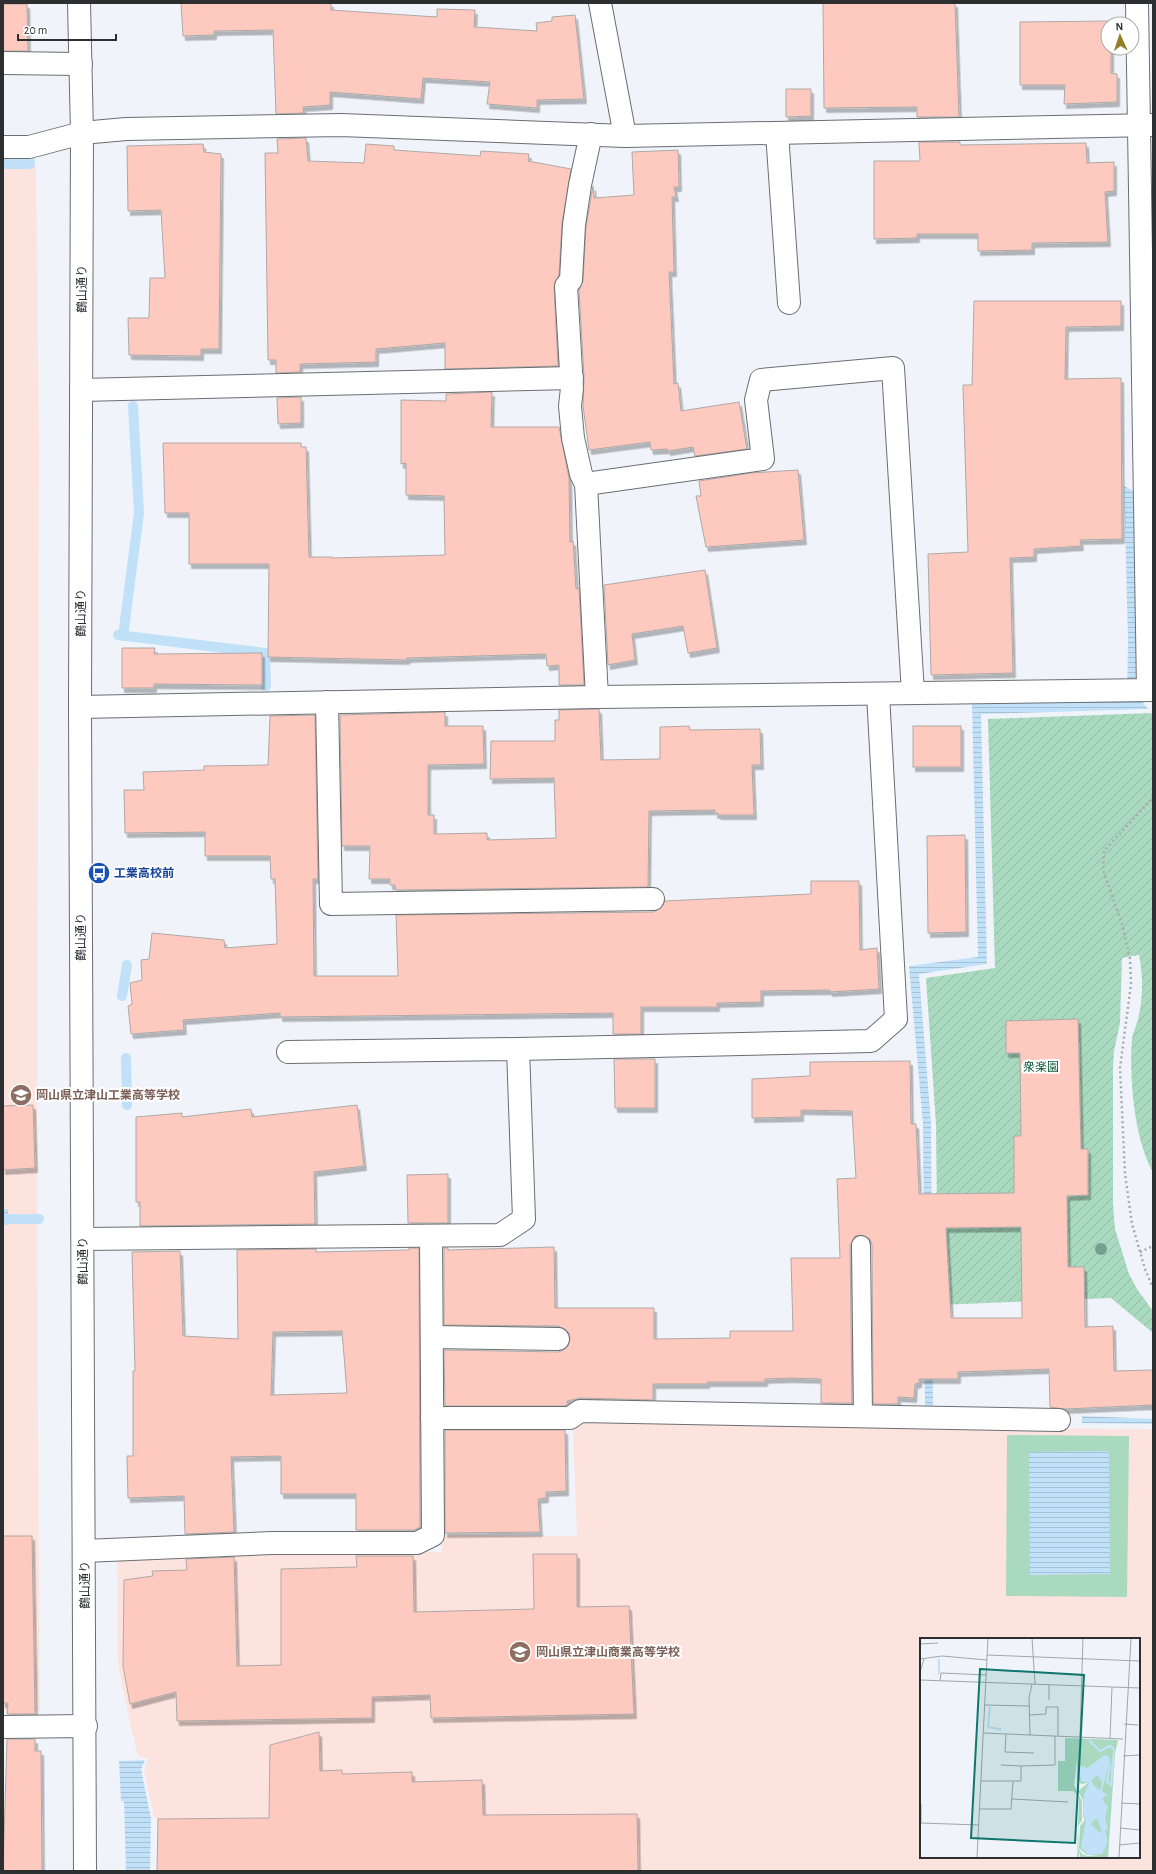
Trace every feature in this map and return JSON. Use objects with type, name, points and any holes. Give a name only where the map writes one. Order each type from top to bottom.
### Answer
[{"type":"street","name":"鶴山通り","points":[[79,3],[82,133],[80,707],[86,1726],[85,1871]]},
{"type":"street","points":[[600,3],[625,136]]},
{"type":"street","points":[[80,707],[597,697],[1150,690],[1146,125],[1138,3]]},
{"type":"street","points":[[3,64],[81,64]]},
{"type":"street","points":[[3,147],[29,147],[82,133],[126,129],[341,125],[625,136],[1146,125]]},
{"type":"street","points":[[777,133],[789,303]]},
{"type":"street","points":[[591,134],[575,219],[571,280],[566,286],[572,378],[570,406],[573,438],[581,474],[586,484],[597,697]]},
{"type":"street","points":[[586,484],[763,459],[756,400],[761,380],[893,368],[913,693]]},
{"type":"street","points":[[81,390],[572,378]]},
{"type":"street","points":[[288,1052],[518,1049],[870,1041],[896,1019],[878,694]]},
{"type":"street","points":[[326,702],[331,904],[653,899]]},
{"type":"street","points":[[83,1239],[500,1235],[524,1219],[518,1049]]},
{"type":"street","points":[[84,1551],[272,1543],[417,1543],[433,1535],[431,1236]]},
{"type":"street","points":[[432,1337],[558,1339]]},
{"type":"street","points":[[432,1418],[570,1418],[580,1411],[1059,1420]]},
{"type":"street","points":[[3,1727],[86,1726]]},
{"type":"lane","points":[[861,1245],[863,1416]]},
{"type":"path","points":[[1153,795],[1151,800],[1104,851],[1103,870],[1124,927],[1130,959],[1130,1002],[1120,1068],[1125,1174],[1132,1224],[1153,1288]]},
{"type":"path","points":[[1140,1252],[1153,1246]]},
{"type":"shaded area","name":"岡山県立津山工業高等学校","points":[[36,166],[39,439],[37,1260],[40,1711],[3,1711],[3,167]]},
{"type":"shaded area","name":"岡山県立津山商業高等学校","points":[[584,1418],[961,1428],[1153,1429],[1153,1871],[165,1871],[170,1837],[154,1817],[144,1770],[148,1758],[138,1756],[118,1664],[117,1561],[279,1549],[442,1552],[443,1535],[577,1536],[573,1429]]},
{"type":"green space","name":"衆楽園","points":[[1153,713],[1153,1172],[1141,1143],[1132,1089],[1132,1039],[1138,1018],[1142,993],[1142,977],[1139,955],[1122,958],[1120,1023],[1114,1051],[1113,1069],[1113,1204],[1115,1229],[1129,1274],[1137,1289],[1153,1311],[1153,1333],[1111,1298],[938,1305],[936,1124],[926,978],[995,968],[988,719]]},
{"type":"green space","points":[[1007,1435],[1129,1436],[1127,1597],[1006,1596]]},
{"type":"water","points":[[1124,486],[1135,492],[1136,640],[1153,647],[1137,652],[1136,682],[1140,696],[1148,709],[981,714],[987,964],[919,974],[931,1123],[933,1411],[925,1410],[923,1124],[909,966],[978,957],[972,703],[1127,700],[1128,640]]},
{"type":"water","points":[[3,1209],[8,1209],[8,1225],[3,1225]]},
{"type":"water","points":[[1082,1416],[1153,1419],[1153,1424],[1082,1423]]},
{"type":"water","points":[[1109,1451],[1110,1574],[1030,1575],[1029,1452]]},
{"type":"water","points":[[145,1760],[141,1769],[151,1819],[150,1871],[126,1871],[124,1801],[121,1802],[119,1761]]},
{"type":"building","points":[[181,3],[331,3],[331,10],[437,17],[437,9],[475,10],[474,27],[537,31],[536,23],[552,21],[552,17],[575,15],[584,99],[537,100],[537,108],[487,104],[490,82],[423,78],[421,99],[330,92],[330,105],[303,107],[304,113],[276,114],[273,30],[214,31],[214,35],[183,36]]},
{"type":"building","points":[[823,3],[955,3],[959,117],[917,117],[917,107],[824,108]]},
{"type":"building","points":[[3,4],[27,4],[28,51],[3,51]]},
{"type":"building","points":[[1100,21],[1100,56],[1111,56],[1111,73],[1117,74],[1117,102],[1064,104],[1065,85],[1020,85],[1020,22]]},
{"type":"building","points":[[786,89],[811,89],[811,116],[786,117]]},
{"type":"building","points":[[306,138],[308,161],[364,163],[366,144],[394,146],[394,150],[480,156],[481,151],[529,154],[528,161],[571,169],[562,223],[559,275],[554,287],[558,366],[445,369],[445,343],[376,349],[376,362],[300,364],[300,372],[276,373],[276,360],[268,360],[265,153],[278,153],[277,139]]},
{"type":"building","points":[[919,142],[960,142],[960,145],[1086,143],[1087,163],[1114,162],[1114,191],[1105,192],[1108,242],[1032,243],[1032,250],[978,251],[978,234],[917,234],[917,238],[874,239],[874,161],[920,161]]},
{"type":"building","points":[[203,144],[204,152],[221,154],[219,349],[201,349],[201,356],[129,355],[128,318],[149,318],[150,278],[165,278],[161,210],[128,211],[127,146]]},
{"type":"building","points":[[678,150],[679,187],[674,187],[676,197],[672,197],[674,272],[669,272],[674,384],[678,383],[681,411],[739,402],[747,449],[695,456],[693,447],[668,451],[667,449],[651,450],[650,442],[589,450],[583,406],[584,377],[579,290],[583,281],[586,226],[593,186],[594,198],[634,195],[632,152]]},
{"type":"building","points":[[974,301],[1121,301],[1121,326],[1066,327],[1065,379],[1121,378],[1122,539],[1080,540],[1081,546],[1034,549],[1034,557],[1010,558],[1013,673],[931,675],[928,554],[968,552],[963,385],[972,385]]},
{"type":"building","points":[[492,392],[491,427],[559,427],[569,478],[570,542],[573,541],[576,589],[579,588],[584,685],[559,685],[559,665],[547,666],[546,654],[407,658],[407,660],[268,657],[269,564],[189,564],[189,513],[165,513],[163,443],[301,443],[301,447],[306,447],[309,557],[332,558],[445,555],[444,496],[406,495],[406,463],[401,464],[401,400],[446,401],[446,394]]},
{"type":"building","points":[[301,397],[301,423],[278,424],[277,398]]},
{"type":"building","points":[[798,470],[804,540],[706,547],[696,496],[701,496],[699,481],[751,473]]},
{"type":"building","points":[[705,570],[717,648],[688,653],[683,626],[632,634],[635,660],[608,665],[604,585]]},
{"type":"building","points":[[122,648],[155,648],[154,654],[262,653],[262,685],[154,684],[154,688],[122,688]]},
{"type":"building","points":[[599,709],[601,760],[660,759],[660,727],[689,726],[690,730],[760,729],[761,765],[752,765],[754,815],[718,815],[718,813],[715,814],[715,810],[649,811],[648,887],[396,890],[395,885],[390,885],[390,879],[369,879],[370,846],[342,846],[340,715],[445,712],[445,726],[483,726],[484,764],[428,765],[428,815],[434,815],[434,834],[487,833],[487,840],[556,838],[554,778],[490,779],[491,741],[555,741],[555,720],[559,720],[559,710]]},
{"type":"building","points":[[315,715],[318,879],[313,879],[314,976],[398,976],[396,915],[653,912],[660,909],[665,901],[811,894],[811,881],[859,881],[860,950],[877,948],[879,989],[830,992],[830,990],[761,991],[761,1002],[717,1003],[717,1007],[641,1007],[641,1034],[613,1034],[613,1013],[280,1017],[280,1013],[183,1020],[184,1030],[131,1034],[128,1006],[132,1004],[130,983],[142,980],[141,960],[149,959],[152,933],[224,940],[225,948],[277,944],[275,879],[271,879],[270,856],[205,856],[205,832],[125,833],[124,790],[144,790],[143,772],[204,770],[204,766],[268,765],[270,716]]},
{"type":"building","points":[[913,726],[961,726],[961,767],[913,767]]},
{"type":"building","points":[[965,835],[966,932],[928,933],[927,836]]},
{"type":"building","points":[[1078,1019],[1081,1149],[1088,1149],[1088,1195],[1067,1196],[1068,1267],[1084,1267],[1085,1327],[1113,1326],[1114,1371],[1153,1370],[1153,1405],[1064,1409],[1050,1407],[1049,1369],[958,1372],[958,1379],[919,1379],[919,1383],[915,1384],[914,1398],[898,1397],[898,1404],[873,1404],[872,1245],[870,1239],[861,1235],[855,1236],[850,1245],[852,1403],[821,1403],[821,1379],[790,1378],[765,1379],[765,1382],[653,1384],[653,1400],[580,1398],[567,1401],[567,1405],[565,1406],[445,1406],[444,1350],[558,1352],[564,1350],[568,1346],[570,1339],[569,1333],[565,1329],[558,1326],[444,1325],[444,1248],[448,1248],[448,1250],[554,1247],[555,1308],[654,1308],[654,1339],[730,1338],[730,1331],[793,1331],[791,1258],[840,1258],[837,1179],[856,1178],[852,1111],[801,1110],[801,1117],[752,1118],[752,1079],[810,1076],[810,1062],[910,1061],[911,1124],[916,1124],[919,1194],[1014,1193],[1014,1136],[1021,1136],[1020,1053],[1006,1053],[1006,1021]],"holes":[[[1021,1227],[1022,1318],[951,1318],[946,1228]]]},
{"type":"building","points":[[614,1059],[655,1059],[655,1108],[615,1108]]},
{"type":"building","points":[[33,1105],[35,1168],[3,1170],[3,1106]]},
{"type":"building","points":[[357,1105],[364,1166],[314,1172],[315,1224],[140,1226],[140,1202],[136,1202],[136,1117],[182,1113],[182,1117],[251,1109],[252,1117]]},
{"type":"building","points":[[448,1174],[448,1223],[408,1223],[407,1175]]},
{"type":"building","points":[[409,1248],[419,1248],[420,1527],[414,1530],[356,1530],[356,1494],[281,1494],[281,1456],[231,1457],[234,1532],[185,1534],[184,1496],[128,1498],[127,1456],[133,1456],[133,1371],[135,1371],[132,1252],[180,1251],[183,1336],[238,1339],[237,1250],[316,1249],[316,1252],[409,1250]],"holes":[[[342,1331],[347,1393],[271,1395],[273,1332]]]},
{"type":"building","points":[[445,1430],[565,1430],[566,1491],[546,1492],[546,1498],[538,1499],[540,1532],[445,1533]]},
{"type":"building","points":[[3,1536],[32,1536],[35,1714],[7,1714],[8,1703],[3,1703]]},
{"type":"building","points":[[533,1554],[577,1554],[577,1607],[629,1606],[634,1714],[431,1718],[430,1695],[372,1697],[372,1718],[177,1721],[176,1692],[130,1704],[123,1666],[124,1580],[153,1576],[152,1571],[187,1570],[186,1559],[234,1557],[237,1666],[281,1665],[281,1569],[357,1567],[356,1556],[413,1556],[414,1612],[534,1609]]},
{"type":"building","points":[[319,1732],[320,1771],[342,1770],[342,1774],[412,1772],[412,1782],[482,1780],[483,1815],[637,1814],[638,1871],[157,1871],[158,1819],[269,1818],[270,1745]]},
{"type":"building","points":[[7,1739],[35,1739],[35,1751],[41,1751],[42,1871],[3,1871]]},
{"type":"waterway","points":[[3,164],[30,164],[30,160]]},
{"type":"waterway","points":[[123,636],[139,513],[133,406]]},
{"type":"waterway","points":[[118,635],[265,653],[266,686]]},
{"type":"waterway","points":[[122,996],[127,965]]},
{"type":"waterway","points":[[126,1058],[127,1105]]},
{"type":"waterway","points":[[3,1219],[39,1219]]},
{"type":"place","name":"工業高校前","points":[[99,873]]},
{"type":"place","name":"岡山県立津山工業高等学校","points":[[21,1095]]},
{"type":"place","name":"岡山県立津山商業高等学校","points":[[520,1652]]}]
